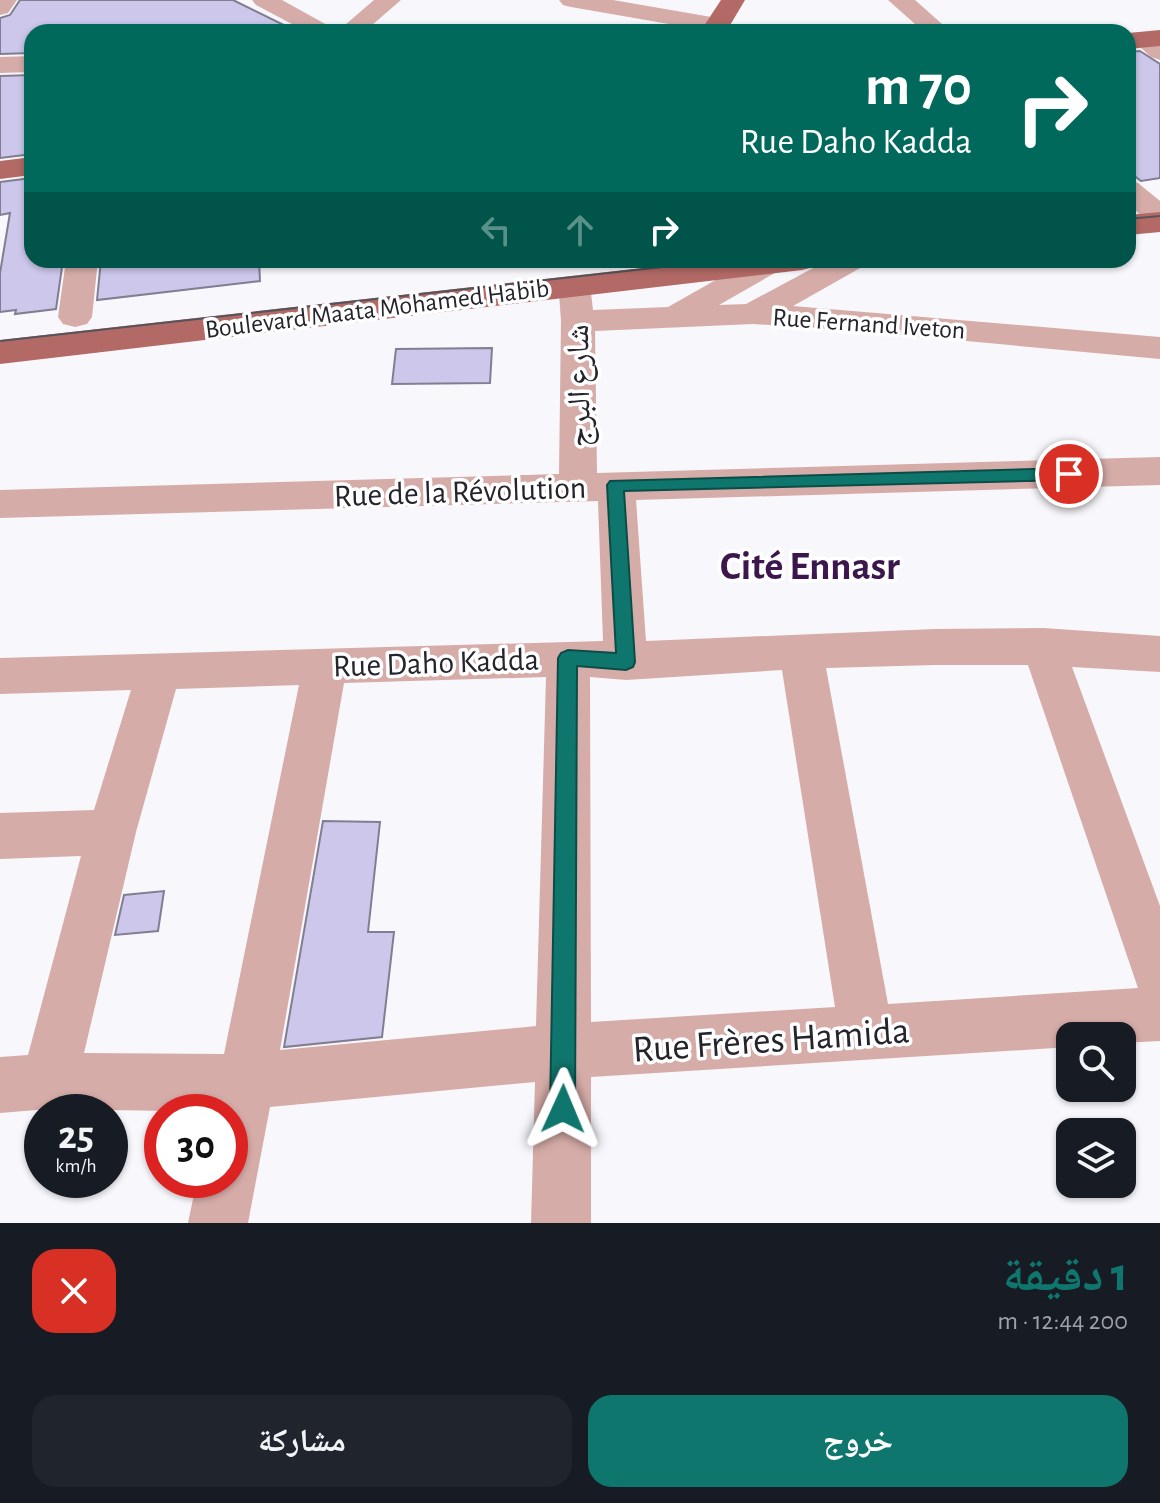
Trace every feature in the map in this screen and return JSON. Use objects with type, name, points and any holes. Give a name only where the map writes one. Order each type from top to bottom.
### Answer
[{"type":"main road","points":[[718,24],[733,0]]},
{"type":"main road","points":[[0,170],[24,167]]},
{"type":"main road","name":"Boulevard Maata Mohamed Habib","points":[[0,352],[729,268]]},
{"type":"street","points":[[0,8],[5,0]]},
{"type":"street","points":[[264,0],[310,24]]},
{"type":"street","points":[[359,24],[389,0]]},
{"type":"street","points":[[571,0],[694,24]]},
{"type":"street","points":[[900,0],[929,24]]},
{"type":"street","points":[[0,65],[24,64]]},
{"type":"street","points":[[75,317],[81,268]]},
{"type":"street","points":[[676,316],[774,268]]},
{"type":"street","points":[[719,314],[800,268]]},
{"type":"street","points":[[753,314],[836,268]]},
{"type":"street","points":[[634,317],[720,269]]},
{"type":"street","name":"شارع البرج","points":[[574,284],[597,486],[626,662]]},
{"type":"street","name":"Rue Fernand Iveton","points":[[578,321],[753,314],[847,319],[1160,348]]},
{"type":"street","name":"Rue de la Révolution","points":[[0,504],[1160,471]]},
{"type":"street","points":[[1043,646],[1160,978]]},
{"type":"street","name":"Rue Daho Kadda","points":[[0,676],[568,658],[626,662],[801,651],[1043,646],[1160,654]]},
{"type":"street","points":[[801,651],[866,1033]]},
{"type":"street","points":[[561,1223],[568,658]]},
{"type":"street","points":[[245,1094],[325,665]]},
{"type":"street","points":[[25,1083],[112,832],[159,670]]},
{"type":"street","points":[[0,836],[112,832]]},
{"type":"street","name":"Rue Frères Hamida","points":[[25,1083],[248,1081],[564,1052],[1160,1014]]},
{"type":"street","points":[[218,1223],[223,1198]]},
{"type":"building","points":[[20,0],[233,0],[282,24],[24,24],[24,53],[0,54],[0,18],[10,15]]},
{"type":"building","points":[[1136,51],[1160,64],[1160,178],[1141,181],[1136,177]]},
{"type":"building","points":[[24,75],[24,155],[0,158],[0,76]]},
{"type":"building","points":[[24,179],[24,268],[62,268],[56,309],[15,314],[16,310],[0,312],[0,273],[10,213],[0,215],[0,182]]},
{"type":"building","points":[[100,268],[259,268],[260,281],[97,300]]},
{"type":"building","points":[[492,348],[490,383],[392,384],[396,349]]},
{"type":"building","points":[[323,821],[380,822],[368,932],[394,932],[382,1037],[284,1047]]},
{"type":"building","points":[[164,891],[158,931],[115,935],[124,895]]},
{"type":"tram line","points":[[1136,218],[1160,216]]},
{"type":"tram line","points":[[0,341],[653,268]]},
{"type":"district","name":"Cité Ennasr","points":[[810,565]]},
{"type":"route","points":[[563,1109],[568,658],[626,662],[616,485],[1069,474]]}]
